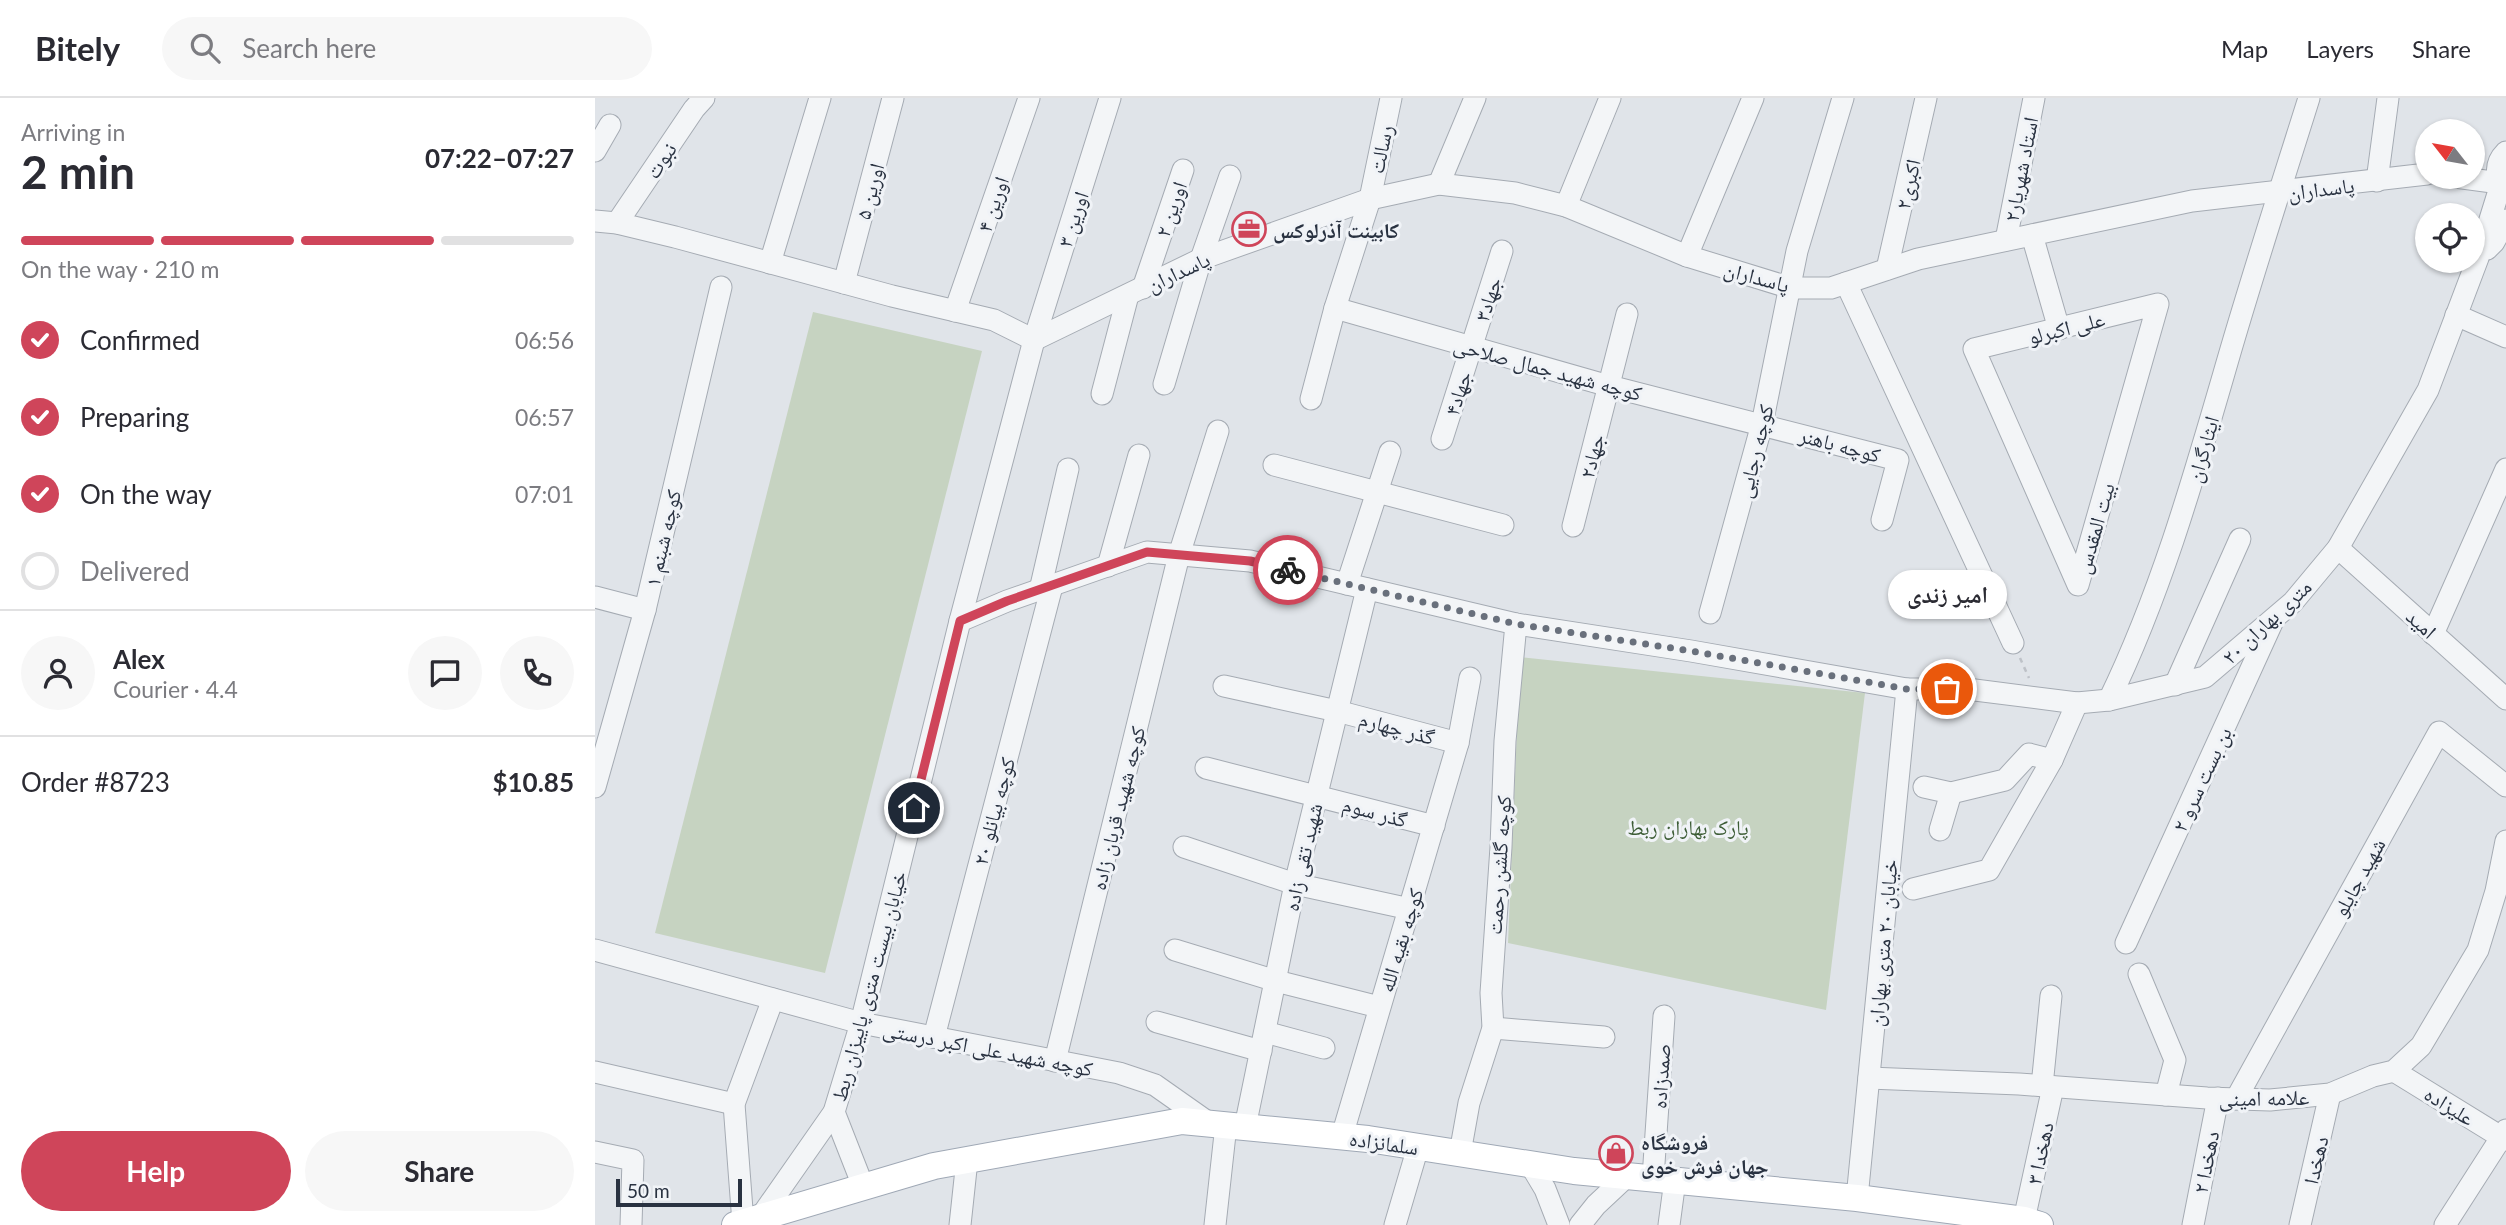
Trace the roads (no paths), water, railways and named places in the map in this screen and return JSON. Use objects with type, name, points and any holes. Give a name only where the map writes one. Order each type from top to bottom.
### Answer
[{"type":"main road","name":"سلمانزاده","points":[[747,1221],[934,1166],[1182,1121],[1342,1136],[1530,1164],[1652,1178],[1857,1198],[1954,1218],[2032,1222]]},
{"type":"street","name":"نبوت","points":[[617,223],[704,98]]},
{"type":"street","points":[[770,263],[820,98]]},
{"type":"street","name":"اورین ۵","points":[[845,283],[893,98]]},
{"type":"street","name":"اورین ۴","points":[[955,311],[1029,98]]},
{"type":"street","name":"اورین ۳","points":[[960,621],[1034,340],[1111,98]]},
{"type":"street","points":[[1439,184],[1475,98]]},
{"type":"street","points":[[1566,206],[1610,98]]},
{"type":"street","points":[[1687,256],[1753,98]]},
{"type":"street","name":"کوچه رجایی","points":[[1710,613],[1762,424],[1797,251],[1843,98]]},
{"type":"street","name":"اکبری۲","points":[[1887,269],[1926,98]]},
{"type":"street","name":"استاد شهریار۲","points":[[2006,240],[2034,98]]},
{"type":"street","name":"ایثارگران","points":[[2109,701],[2183,514],[2309,98]]},
{"type":"street","points":[[2377,181],[2388,98]]},
{"type":"street","name":"رسالت","points":[[1311,399],[1335,308],[1370,199],[1385,99]]},
{"type":"street","points":[[595,151],[610,125]]},
{"type":"street","points":[[2485,162],[2502,157]]},
{"type":"street","name":"۲۰ متری بهاران","points":[[2485,237],[2502,186],[2497,176],[2502,157]]},
{"type":"street","name":"اورین ۲","points":[[1102,394],[1135,291],[1183,170]]},
{"type":"street","points":[[1164,384],[1201,260],[1230,176]]},
{"type":"street","name":"پاسداران","points":[[1034,340],[1201,260],[1370,199],[1439,184],[1515,192],[1566,206],[1687,256],[1791,288],[1831,288],[1918,259],[2192,201],[2415,176]]},
{"type":"street","name":"۲۰ متری بهاران","points":[[2485,251],[2494,242],[2506,220]]},
{"type":"street","points":[[595,221],[617,223],[994,320],[1034,340]]},
{"type":"street","points":[[2032,235],[2059,329]]},
{"type":"street","name":"جهاد۳","points":[[1471,347],[1502,251]]},
{"type":"street","name":"۲۰ متری بهاران","points":[[1907,689],[1966,689],[2077,704],[2109,701],[2205,677],[2293,602],[2338,548],[2428,390],[2472,273]]},
{"type":"street","points":[[1846,283],[2013,643]]},
{"type":"street","name":"کوچه شبنم ۱","points":[[595,787],[645,610],[721,287]]},
{"type":"street","name":"علی اکبرلو","points":[[1974,349],[2158,304]]},
{"type":"street","name":"بیت المقدس","points":[[1974,349],[2078,585],[2158,304]]},
{"type":"street","name":"کوچه شهید جمال صلاحی","points":[[1335,308],[1609,386],[1762,424]]},
{"type":"street","name":"جهاد۲","points":[[1573,527],[1627,314]]},
{"type":"street","points":[[2456,315],[2506,337]]},
{"type":"street","name":"جهاد۴","points":[[1442,439],[1471,347]]},
{"type":"street","name":"کوچه باهنر","points":[[1762,424],[1898,460],[1882,520]]},
{"type":"street","name":"کوچه شهید قربان زاده","points":[[1055,1060],[1179,555],[1218,431]]},
{"type":"street","name":"شهید تقی زاده","points":[[1215,1225],[1227,1125],[1263,1042],[1295,884],[1337,710],[1357,586],[1376,494],[1390,452]]},
{"type":"street","points":[[1108,566],[1139,454]]},
{"type":"street","points":[[1273,465],[1503,525]]},
{"type":"street","name":"کوچه بیانلو ۲۰","points":[[934,1037],[1046,588],[1068,469]]},
{"type":"street","points":[[2433,634],[2506,469]]},
{"type":"street","points":[[2175,685],[2240,539]]},
{"type":"street","name":"امید","points":[[2338,548],[2506,699]]},
{"type":"street","points":[[960,621],[1147,552],[1250,561],[1516,624],[1907,689]]},
{"type":"street","points":[[595,597],[645,610]]},
{"type":"street","name":"بن بست سرو ۲","points":[[2126,943],[2277,614]]},
{"type":"street","name":"خیابان بیست متری پاییزان ربط","points":[[747,1221],[835,1112],[860,1023],[960,621]]},
{"type":"street","name":"کوچه گلشن رحمت","points":[[1460,1153],[1469,1103],[1493,1028],[1491,993],[1505,741],[1516,624]]},
{"type":"street","name":"کوچه بقیه الله","points":[[1342,1136],[1458,743],[1470,678]]},
{"type":"street","name":"گذر چهارم","points":[[1224,686],[1337,710],[1458,743]]},
{"type":"street","name":"خیابان ۲۰ متری بهاران","points":[[1857,1198],[1907,689]]},
{"type":"street","points":[[1913,889],[1989,870],[2052,760],[2077,704]]},
{"type":"street","name":"شهید چایلو","points":[[2227,1099],[2439,732],[2506,786]]},
{"type":"street","points":[[1924,787],[1951,793],[2004,780],[2029,754],[2052,760]]},
{"type":"street","name":"گذر سوم","points":[[1206,768],[1434,827]]},
{"type":"street","points":[[1940,830],[1951,793]]},
{"type":"street","name":"علامه امینی","points":[[1869,1078],[2270,1100],[2330,1094],[2373,1076],[2394,1071],[2421,1046],[2478,950],[2496,891],[2506,841]]},
{"type":"street","points":[[1184,847],[1295,884],[1410,909]]},
{"type":"street","name":"کوچه شهید علی اکبر درستی","points":[[595,950],[860,1023],[1119,1073],[1155,1085],[1227,1125]]},
{"type":"street","points":[[1175,950],[1276,981],[1379,1007]]},
{"type":"street","points":[[2139,974],[2175,1060],[2166,1095]]},
{"type":"street","name":"دهخدا ۳","points":[[2032,1222],[2047,1086],[2051,996]]},
{"type":"street","points":[[747,1221],[734,1104],[773,999]]},
{"type":"street","name":"صمدزاده","points":[[1664,1016],[1652,1178],[1669,1225]]},
{"type":"street","points":[[1157,1022],[1263,1042],[1324,1048]]},
{"type":"street","points":[[1493,1028],[1604,1037]]},
{"type":"street","name":"علیزاده","points":[[2394,1071],[2505,1136]]},
{"type":"street","points":[[595,1072],[734,1104]]},
{"type":"street","name":"دهخدا","points":[[2300,1225],[2330,1094]]},
{"type":"street","name":"دهخدا ۲","points":[[2193,1225],[2227,1099]]},
{"type":"street","points":[[835,1112],[863,1186]]},
{"type":"street","points":[[2445,1225],[2505,1136]]},
{"type":"street","points":[[1395,1225],[1417,1147]]},
{"type":"street","points":[[595,1152],[633,1160],[631,1225]]},
{"type":"street","points":[[960,1225],[967,1160]]},
{"type":"street","points":[[1530,1164],[1545,1189],[1559,1225]]},
{"type":"street","points":[[1580,1225],[1596,1205],[1652,1178]]},
{"type":"place","name":"کابینت آذرلوکس","points":[[1249,229]]},
{"type":"place","name":"امیر زندی","points":[[1947,689]]},
{"type":"place","name":"فروشگاه جهان فرش خوی","points":[[1616,1153]]},
{"type":"park label","name":"پارک بهاران ربط","points":[[1688,826]]}]
